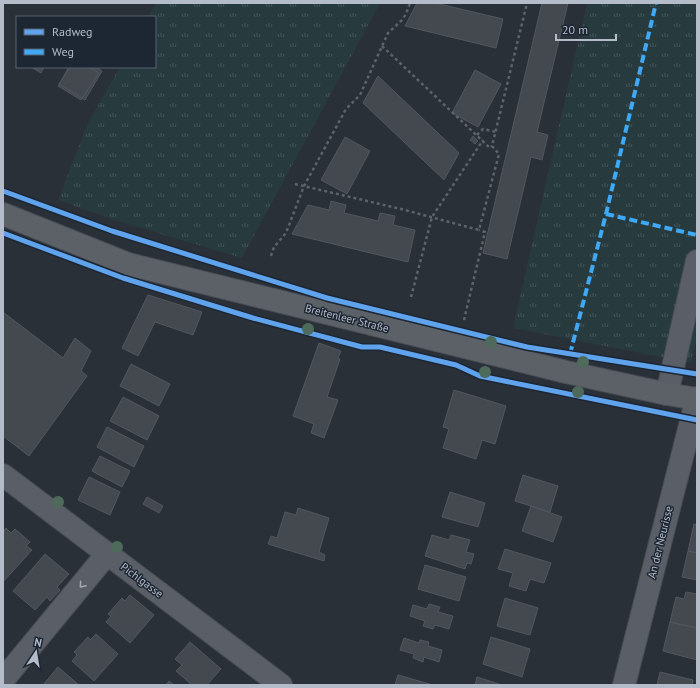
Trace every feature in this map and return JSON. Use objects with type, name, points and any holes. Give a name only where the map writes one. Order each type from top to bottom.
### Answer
[{"type":"main road","name":"Breitenleer Straße","points":[[3,214],[128,264],[566,372],[667,394],[697,398]]},
{"type":"street","points":[[667,394],[697,261]]},
{"type":"street","name":"An der Neurisse","points":[[624,685],[697,398]]},
{"type":"street","name":"Pichlgasse","points":[[3,475],[281,685]]},
{"type":"street","points":[[3,680],[107,554]]},
{"type":"path","points":[[271,256],[274,247],[286,233],[304,186],[346,109],[360,95],[388,33],[406,14],[410,3]]},
{"type":"path","points":[[492,146],[527,3]]},
{"type":"path","points":[[382,46],[490,148],[492,146],[499,154],[479,230]]},
{"type":"path","points":[[477,135],[483,129],[496,132]]},
{"type":"path","points":[[411,297],[432,217],[483,140]]},
{"type":"path","points":[[295,184],[401,209],[485,232],[464,320]]},
{"type":"green space","points":[[156,3],[380,3],[242,258],[111,219],[58,200],[88,123],[119,68],[156,68],[156,16],[149,16]]},
{"type":"green space","points":[[587,3],[697,3],[697,336],[691,363],[513,328]]},
{"type":"building","points":[[417,3],[435,3],[503,19],[496,48],[405,26]]},
{"type":"building","points":[[542,3],[568,3],[537,132],[548,135],[542,160],[531,157],[507,259],[483,253]]},
{"type":"building","points":[[33,68],[44,68],[41,73]]},
{"type":"building","points":[[68,68],[91,68],[99,73],[81,100],[58,86]]},
{"type":"building","points":[[69,68],[98,68],[102,71],[85,100],[59,84]]},
{"type":"building","points":[[475,70],[501,84],[478,127],[452,113]]},
{"type":"building","points":[[378,76],[459,153],[444,180],[363,103]]},
{"type":"building","points":[[473,136],[478,141],[475,144],[470,140]]},
{"type":"building","points":[[345,137],[370,151],[347,194],[321,180]]},
{"type":"building","points":[[331,201],[346,205],[344,213],[378,221],[380,213],[395,216],[393,225],[415,230],[408,262],[292,234],[308,205],[329,210]]},
{"type":"building","points":[[148,295],[202,312],[193,335],[155,322],[138,356],[122,348]]},
{"type":"building","points":[[3,312],[63,358],[75,338],[91,351],[81,371],[87,376],[29,456],[3,436]]},
{"type":"building","points":[[319,343],[341,351],[338,358],[340,359],[327,397],[338,400],[324,438],[311,433],[314,424],[293,416]]},
{"type":"building","points":[[131,364],[170,384],[159,406],[120,386]]},
{"type":"building","points":[[454,390],[506,406],[495,444],[482,440],[476,459],[443,448],[449,429],[443,427]]},
{"type":"building","points":[[123,397],[159,416],[147,440],[110,421]]},
{"type":"building","points":[[107,427],[144,446],[134,467],[97,447]]},
{"type":"building","points":[[100,456],[130,471],[122,487],[92,471]]},
{"type":"building","points":[[523,475],[558,486],[550,512],[515,501]]},
{"type":"building","points":[[89,477],[120,492],[110,515],[78,500]]},
{"type":"building","points":[[450,492],[485,503],[478,527],[442,517]]},
{"type":"building","points":[[147,497],[163,506],[159,513],[143,504]]},
{"type":"building","points":[[531,506],[562,517],[553,542],[522,531]]},
{"type":"building","points":[[298,508],[329,518],[319,552],[325,555],[324,561],[268,544],[271,536],[277,538],[285,512],[296,515]]},
{"type":"building","points":[[694,524],[697,525],[697,553],[688,551]]},
{"type":"building","points":[[6,528],[11,533],[15,529],[30,542],[26,546],[32,550],[3,582],[3,532]]},
{"type":"building","points":[[432,535],[449,540],[451,535],[470,540],[466,552],[474,554],[471,564],[467,563],[465,569],[425,556]]},
{"type":"building","points":[[505,549],[551,563],[544,583],[530,579],[526,591],[509,586],[513,573],[498,569]]},
{"type":"building","points":[[688,551],[697,553],[697,580],[682,577]]},
{"type":"building","points":[[45,554],[69,574],[57,587],[60,590],[50,601],[47,597],[35,610],[13,591]]},
{"type":"building","points":[[425,565],[466,577],[459,601],[418,589]]},
{"type":"building","points":[[686,592],[697,594],[697,628],[670,622],[676,597],[684,599]]},
{"type":"building","points":[[130,595],[154,615],[130,643],[106,622],[111,616],[108,614],[122,598],[125,601]]},
{"type":"building","points":[[505,598],[538,608],[530,635],[497,626]]},
{"type":"building","points":[[429,604],[440,607],[438,612],[453,616],[449,629],[435,625],[433,629],[423,626],[425,621],[410,616],[413,605],[427,609]]},
{"type":"building","points":[[670,622],[697,628],[697,660],[663,651]]},
{"type":"building","points":[[96,634],[118,654],[94,681],[72,661],[77,655],[74,652],[88,637],[90,640]]},
{"type":"building","points":[[491,637],[530,649],[522,677],[483,664]]},
{"type":"building","points":[[404,638],[419,643],[420,640],[429,642],[428,646],[442,650],[439,662],[424,657],[423,662],[413,658],[414,654],[400,650]]},
{"type":"building","points":[[190,642],[221,669],[207,685],[192,685],[176,671],[182,665],[175,659]]},
{"type":"building","points":[[58,667],[79,685],[43,685]]},
{"type":"building","points":[[660,672],[693,680],[692,685],[657,685]]},
{"type":"building","points":[[398,675],[433,685],[395,685]]},
{"type":"building","points":[[477,677],[502,685],[475,685]]},
{"type":"building","points":[[169,681],[174,685],[166,685]]},
{"type":"marked path","points":[[570,354],[606,214],[656,3]]},
{"type":"marked path","points":[[606,214],[697,235]]},
{"type":"cycle path","points":[[3,191],[112,231],[327,298],[527,347],[697,374]]},
{"type":"cycle path","points":[[3,233],[123,278],[253,318],[362,347],[380,347],[456,365],[480,376],[697,420]]}]
